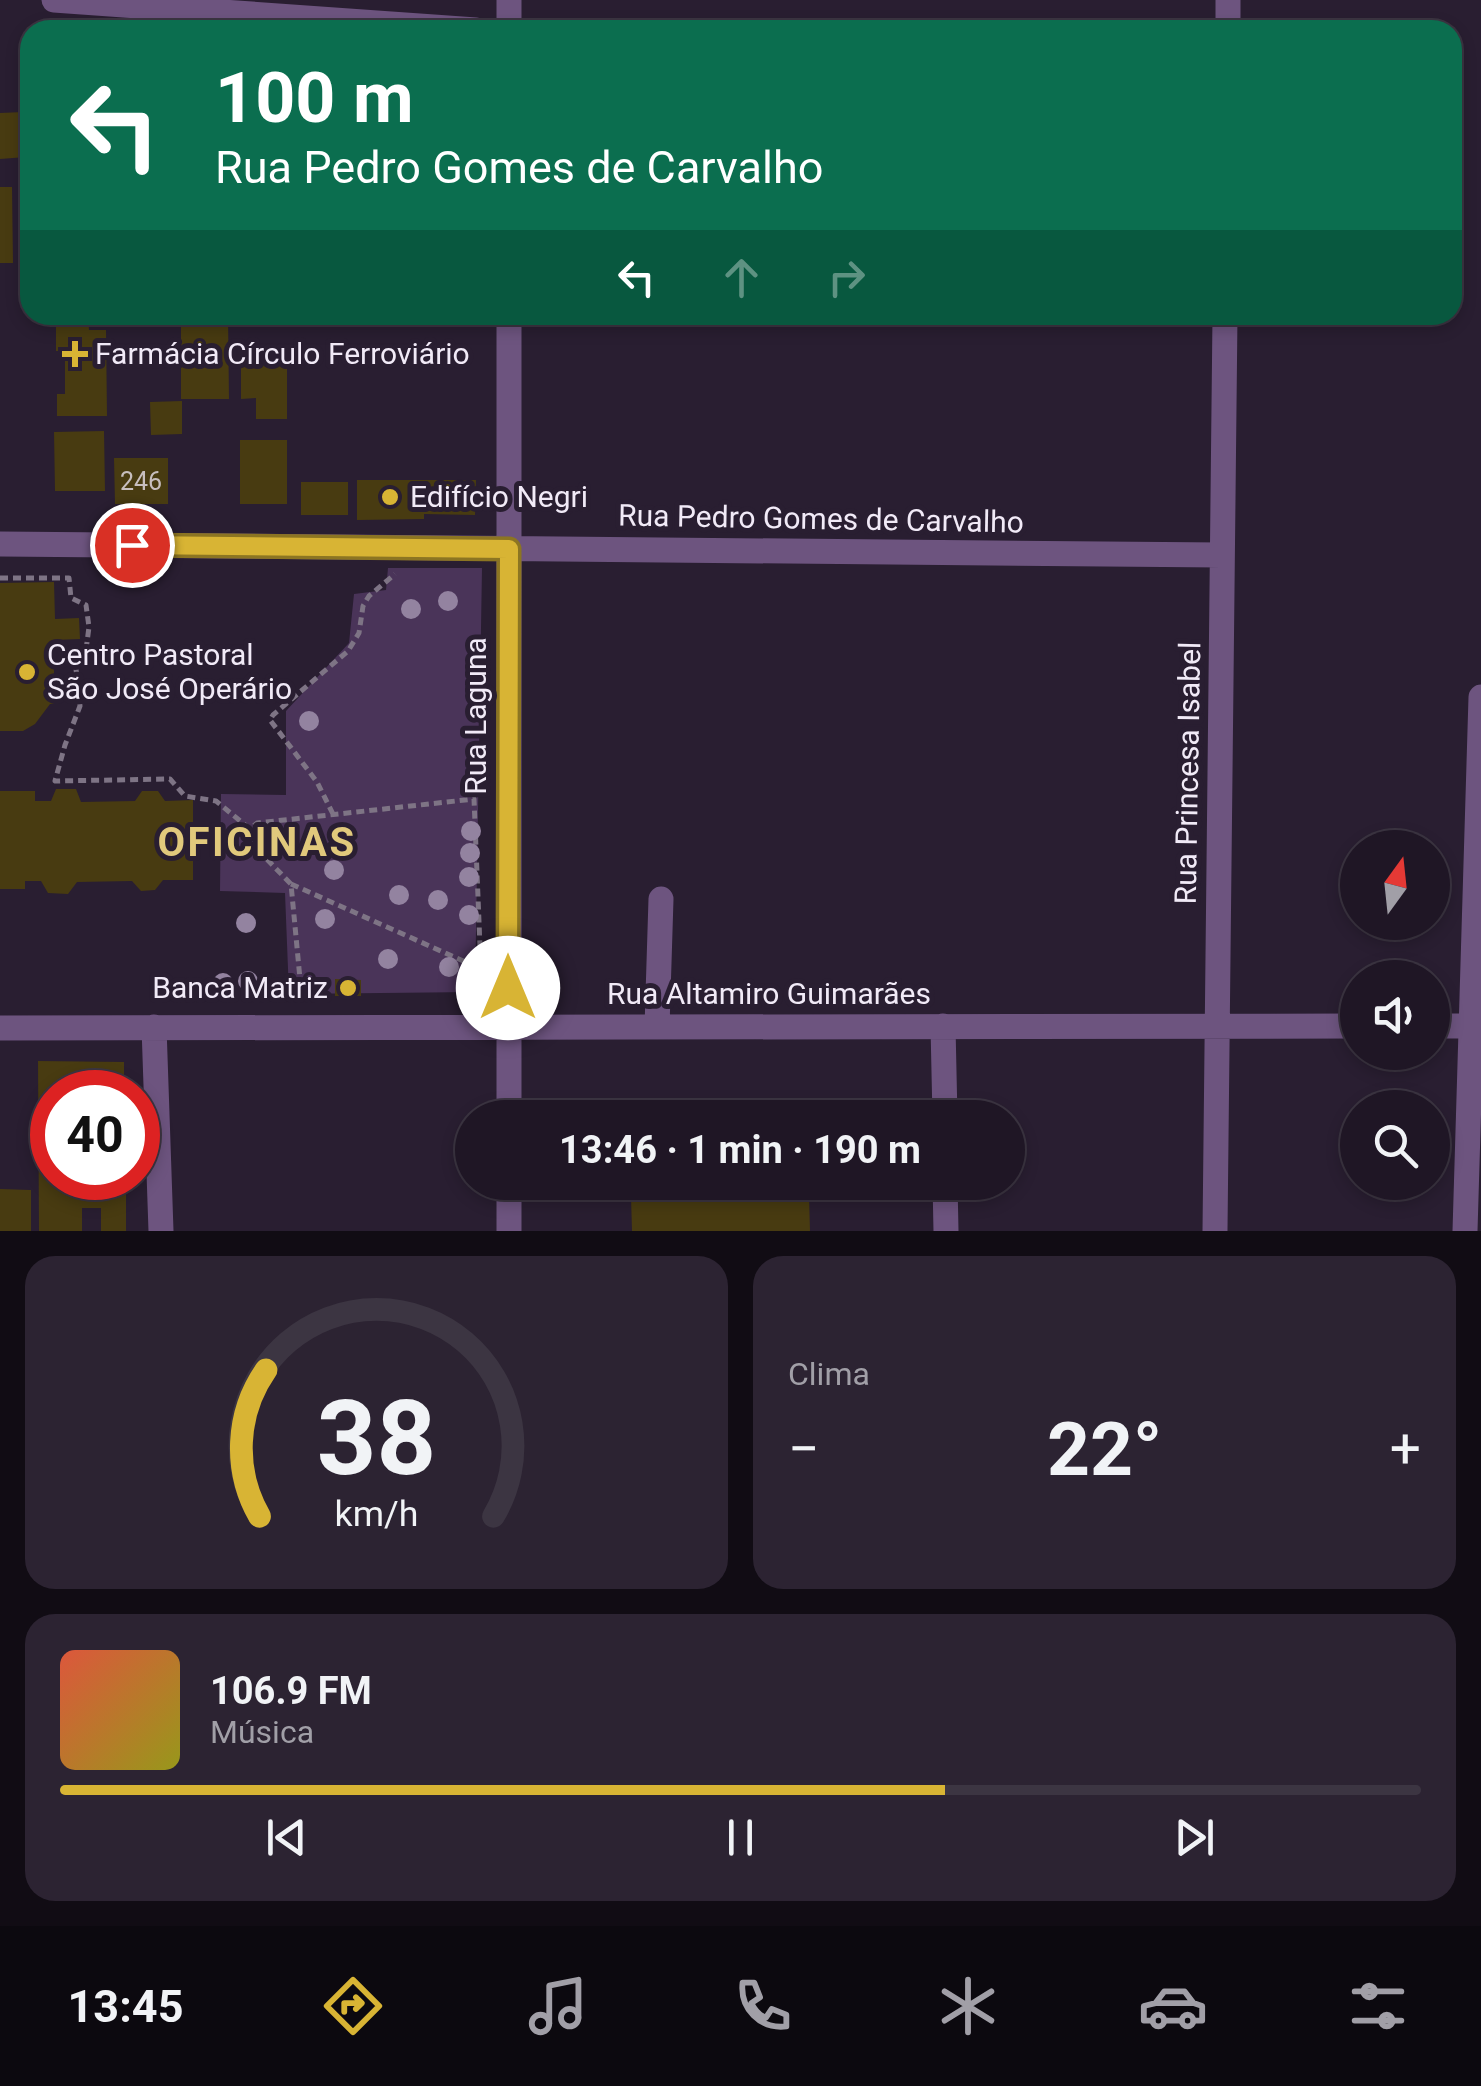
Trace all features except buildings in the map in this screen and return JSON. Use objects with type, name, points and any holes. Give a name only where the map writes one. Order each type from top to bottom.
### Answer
[{"type":"street","points":[[54,0],[335,20]]},
{"type":"street","name":"Rua Laguna","points":[[508,1100],[509,325]]},
{"type":"street","name":"Rua Princesa Isabel","points":[[1216,1231],[1225,325]]},
{"type":"street","name":"Rua Pedro Gomes de Carvalho","points":[[0,544],[1222,556]]},
{"type":"street","points":[[1465,1231],[1476,1026],[1481,697]]},
{"type":"street","points":[[657,1027],[661,899]]},
{"type":"street","points":[[943,1026],[944,1100]]},
{"type":"street","name":"Rua Altamiro Guimarães","points":[[0,1028],[1340,1026]]},
{"type":"street","points":[[1450,1026],[1476,1026]]},
{"type":"street","points":[[154,1028],[161,1231]]},
{"type":"street","points":[[508,1200],[508,1231]]},
{"type":"street","points":[[946,1200],[946,1231]]},
{"type":"path","points":[[333,814],[317,782],[270,720],[348,651],[356,640],[369,596],[397,570]]},
{"type":"path","points":[[0,578],[70,578],[70,598],[86,605],[86,650],[76,669],[80,706],[55,781],[170,779],[185,796],[216,802],[250,830]]},
{"type":"path","points":[[474,800],[480,969],[291,884],[248,840],[250,830],[258,823],[333,814],[474,800]]},
{"type":"path","points":[[291,884],[302,1003]]},
{"type":"shaded area","points":[[388,568],[482,568],[475,992],[289,994],[285,893],[220,891],[221,794],[286,795],[286,711],[349,643],[354,594],[386,590]]},
{"type":"place","name":"Farmácia Círculo Ferroviário","points":[[75,354]]},
{"type":"place","name":"Edifício Negri","points":[[390,497]]},
{"type":"place","name":"Centro Pastoral São José Operário","points":[[27,672]]},
{"type":"place","name":"Banca Matriz","points":[[348,988]]},
{"type":"district","name":"OFICINAS","points":[[257,842]]},
{"type":"route","points":[[132,545],[509,549],[508,988]]}]
